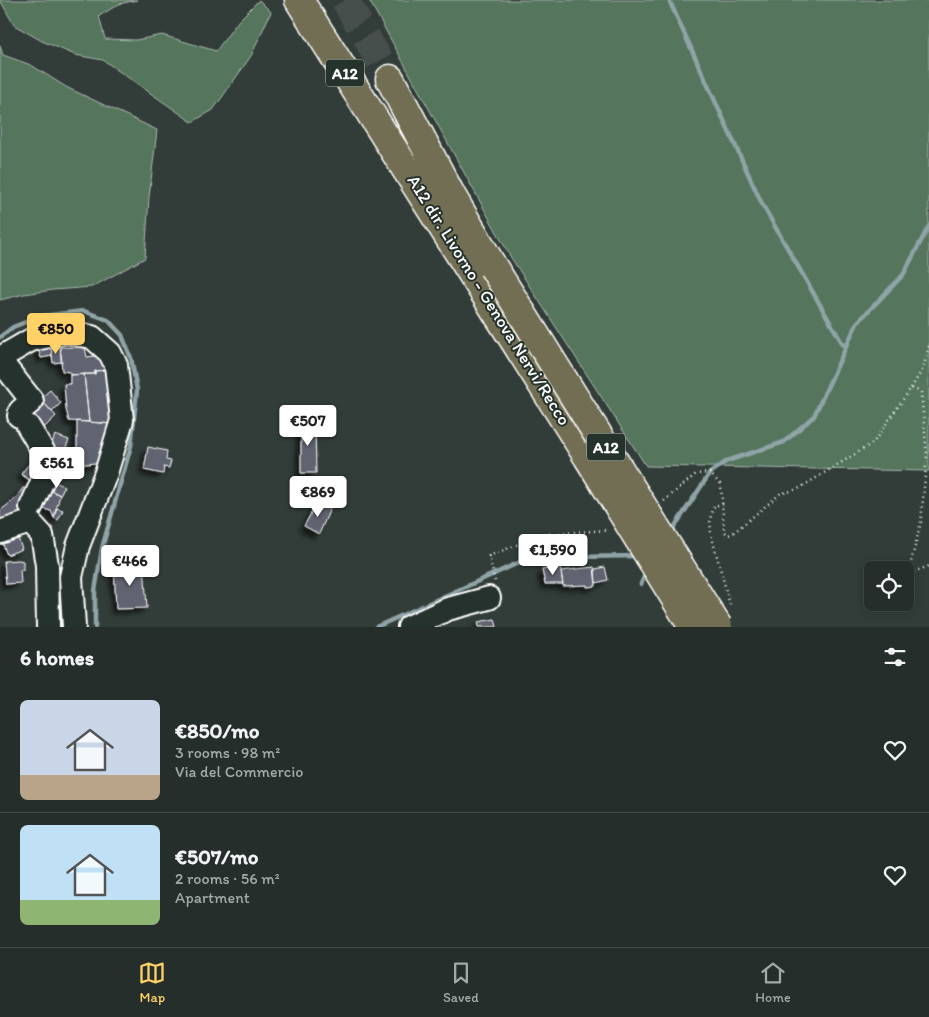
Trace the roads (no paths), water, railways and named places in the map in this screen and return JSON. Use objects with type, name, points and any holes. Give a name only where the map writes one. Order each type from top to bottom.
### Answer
[{"type":"highway","name":"A12 dir. Livorno - Genova Nervi/Recco","points":[[299,0],[485,273],[693,627]]},
{"type":"highway","name":"A12","points":[[390,79],[451,195],[485,273],[724,617]]},
{"type":"street","points":[[31,507],[46,473],[46,456],[24,421],[20,411],[32,401],[0,359],[31,340],[66,332],[92,337],[110,353],[116,365],[122,420],[106,473],[74,561],[71,577],[74,627]]},
{"type":"street","points":[[0,532],[30,522],[42,535],[47,565],[48,627]]},
{"type":"street","points":[[409,627],[448,609],[489,598]]},
{"type":"waterway","points":[[669,0],[762,204],[845,348]]},
{"type":"waterway","points":[[671,532],[710,473],[727,461],[784,442],[814,416],[857,323],[903,275],[929,226]]},
{"type":"waterway","points":[[0,337],[13,327],[41,316],[84,311],[108,320],[122,335],[131,358],[137,390],[131,446],[102,548],[95,591],[95,627]]},
{"type":"waterway","points":[[376,627],[536,555],[577,557],[637,556]]},
{"type":"waterway","points":[[641,584],[647,570]]},
{"type":"tunnel","points":[[345,0],[390,79]]}]
